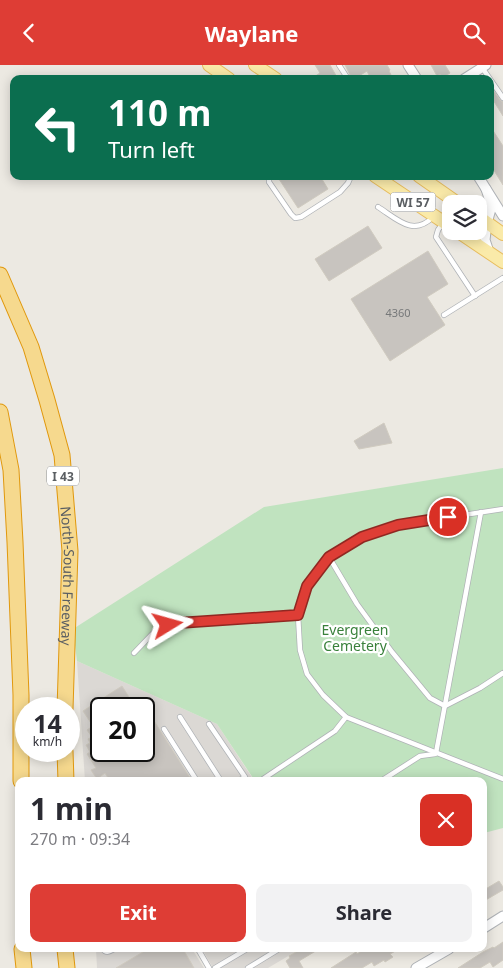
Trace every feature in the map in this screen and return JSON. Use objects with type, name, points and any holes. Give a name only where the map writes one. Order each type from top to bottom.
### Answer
[{"type":"highway","name":"North-South Freeway","points":[[0,275],[31,347],[62,455],[70,551],[65,697]]},
{"type":"highway","points":[[0,412],[11,470],[15,533],[21,695],[21,777]]},
{"type":"highway","points":[[65,762],[66,777]]},
{"type":"highway","points":[[19,968],[21,952]]},
{"type":"highway","points":[[21,952],[24,968]]},
{"type":"highway","points":[[64,952],[67,968]]},
{"type":"main road","points":[[209,65],[223,75]]},
{"type":"main road","points":[[255,65],[270,75]]},
{"type":"main road","name":"WI 57","points":[[381,180],[442,221]]},
{"type":"main road","name":"WI 57","points":[[425,180],[446,195]]},
{"type":"main road","points":[[487,223],[503,234]]},
{"type":"main road","points":[[471,240],[503,262]]},
{"type":"street","points":[[470,75],[483,66]]},
{"type":"street","points":[[480,180],[503,216]]},
{"type":"street","points":[[486,189],[491,204],[491,209],[487,214]]},
{"type":"street","points":[[485,240],[489,252]]},
{"type":"street","points":[[487,926],[503,916]]},
{"type":"street","points":[[416,968],[444,952]]},
{"type":"lane","points":[[494,84],[503,98]]},
{"type":"lane","points":[[269,180],[290,215],[295,218],[301,217],[340,192],[349,180]]},
{"type":"lane","points":[[378,207],[408,226],[417,227],[427,223],[442,222]]},
{"type":"lane","points":[[442,224],[436,237],[475,296]]},
{"type":"lane","points":[[444,315],[503,278]]},
{"type":"lane","points":[[503,509],[398,525],[362,537],[329,557],[307,586],[298,615],[300,651],[307,674],[324,695],[346,717],[503,779]]},
{"type":"lane","points":[[436,753],[481,512]]},
{"type":"lane","points":[[329,557],[356,604],[392,652],[430,698],[445,706]]},
{"type":"lane","points":[[134,653],[158,628],[178,623],[298,615]]},
{"type":"lane","points":[[445,706],[480,688],[503,673]]},
{"type":"lane","points":[[180,717],[218,777]]},
{"type":"lane","points":[[266,777],[335,731],[346,717]]},
{"type":"lane","points":[[209,724],[245,777]]},
{"type":"lane","points":[[164,729],[194,777]]},
{"type":"lane","points":[[387,777],[420,755],[436,753]]},
{"type":"lane","points":[[201,952],[209,968]]},
{"type":"lane","points":[[215,968],[242,952]]},
{"type":"lane","points":[[248,968],[275,952]]},
{"type":"shaded area","points":[[77,661],[217,724],[252,777],[85,777]]},
{"type":"shaded area","points":[[96,952],[194,952],[204,968],[97,968]]},
{"type":"shaded area","points":[[204,952],[295,952],[268,968],[213,968]]},
{"type":"green space","name":"Evergreen Cemetery","points":[[503,468],[503,828],[487,832],[487,777],[252,777],[217,724],[77,661],[73,629],[264,507]]},
{"type":"building","points":[[315,65],[330,65],[336,75],[317,75],[320,73]]},
{"type":"building","points":[[345,65],[387,65],[391,75],[369,75],[367,71],[360,75],[350,75]]},
{"type":"building","points":[[431,65],[445,65],[450,73],[447,75],[436,75]]},
{"type":"building","points":[[494,92],[503,102],[503,116],[494,101]]},
{"type":"building","points":[[494,132],[503,146],[503,185],[494,170]]},
{"type":"building","points":[[280,180],[322,180],[328,189],[298,208]]},
{"type":"building","points":[[368,226],[382,248],[329,281],[315,259]]},
{"type":"building","points":[[428,251],[448,284],[427,297],[445,325],[390,361],[351,299]]},
{"type":"building","points":[[384,423],[392,443],[359,449],[354,441]]},
{"type":"building","points":[[122,686],[129,697],[105,697]]},
{"type":"building","points":[[90,707],[90,722],[83,711]]},
{"type":"building","points":[[155,722],[189,777],[108,777],[105,773],[100,777],[96,777],[91,770],[96,768],[92,762],[155,762]]},
{"type":"building","points":[[90,743],[90,752],[86,745]]},
{"type":"building","points":[[499,881],[503,890],[487,899],[487,888]]},
{"type":"building","points":[[503,942],[503,960],[493,967],[490,962],[480,968],[458,968],[483,952]]},
{"type":"building","points":[[143,952],[185,952],[194,968],[116,968]]},
{"type":"building","points":[[296,952],[314,952],[299,961],[303,968],[290,968],[286,961],[290,958],[289,956]]},
{"type":"building","points":[[356,952],[357,954],[360,952],[394,952],[390,954],[393,957],[374,966],[372,962],[362,968],[331,968]]},
{"type":"route","points":[[168,625],[298,615],[307,586],[329,557],[362,537],[398,525],[448,517]]}]
